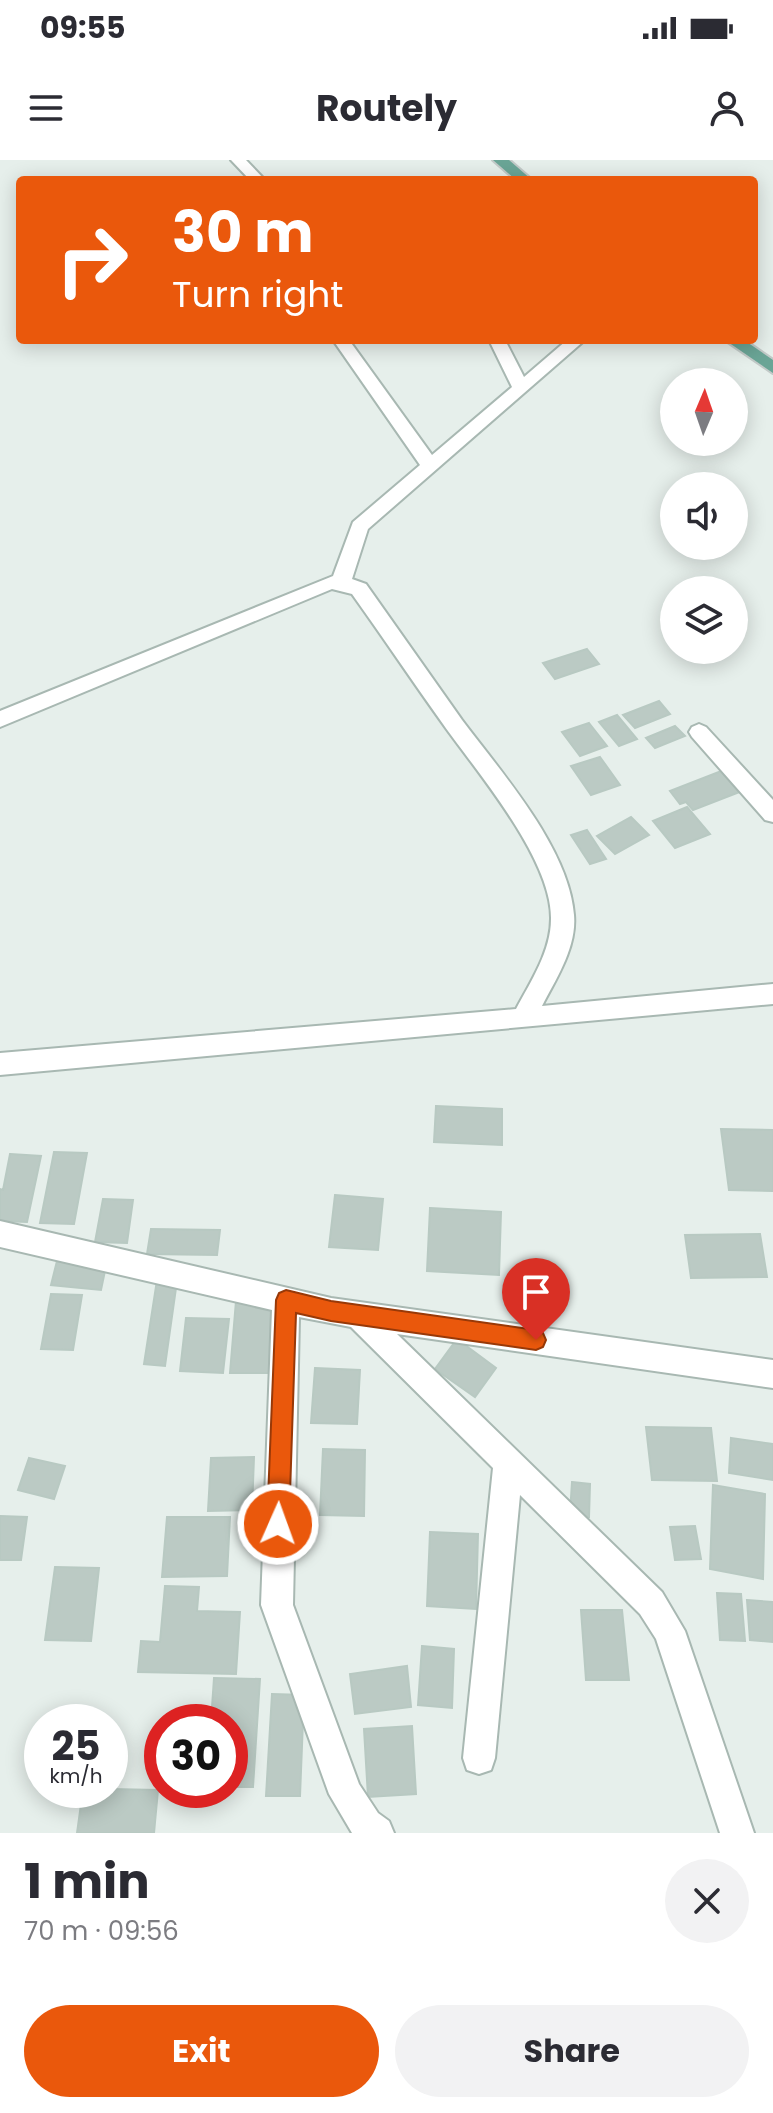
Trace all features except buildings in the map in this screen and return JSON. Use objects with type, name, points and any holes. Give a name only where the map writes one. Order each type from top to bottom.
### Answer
[{"type":"main road","points":[[500,160],[520,176]]},
{"type":"main road","points":[[739,344],[773,368]]},
{"type":"street","points":[[238,160],[254,176]]},
{"type":"street","points":[[344,344],[430,466]]},
{"type":"street","points":[[499,344],[521,388]]},
{"type":"street","points":[[341,582],[360,526],[572,344]]},
{"type":"street","points":[[0,719],[315,589],[341,582],[359,589],[532,833],[559,894],[564,913],[557,950],[524,1018]]},
{"type":"street","points":[[699,732],[773,814]]},
{"type":"street","points":[[0,1064],[773,994]]},
{"type":"street","points":[[0,1234],[358,1315],[773,1374]]},
{"type":"street","points":[[286,1300],[277,1605],[346,1794],[366,1825],[377,1833]]},
{"type":"street","points":[[358,1315],[639,1591],[661,1617],[669,1631],[737,1833]]},
{"type":"street","points":[[479,1758],[508,1462]]},
{"type":"route","points":[[278,1524],[286,1300],[331,1311],[536,1340]]}]
